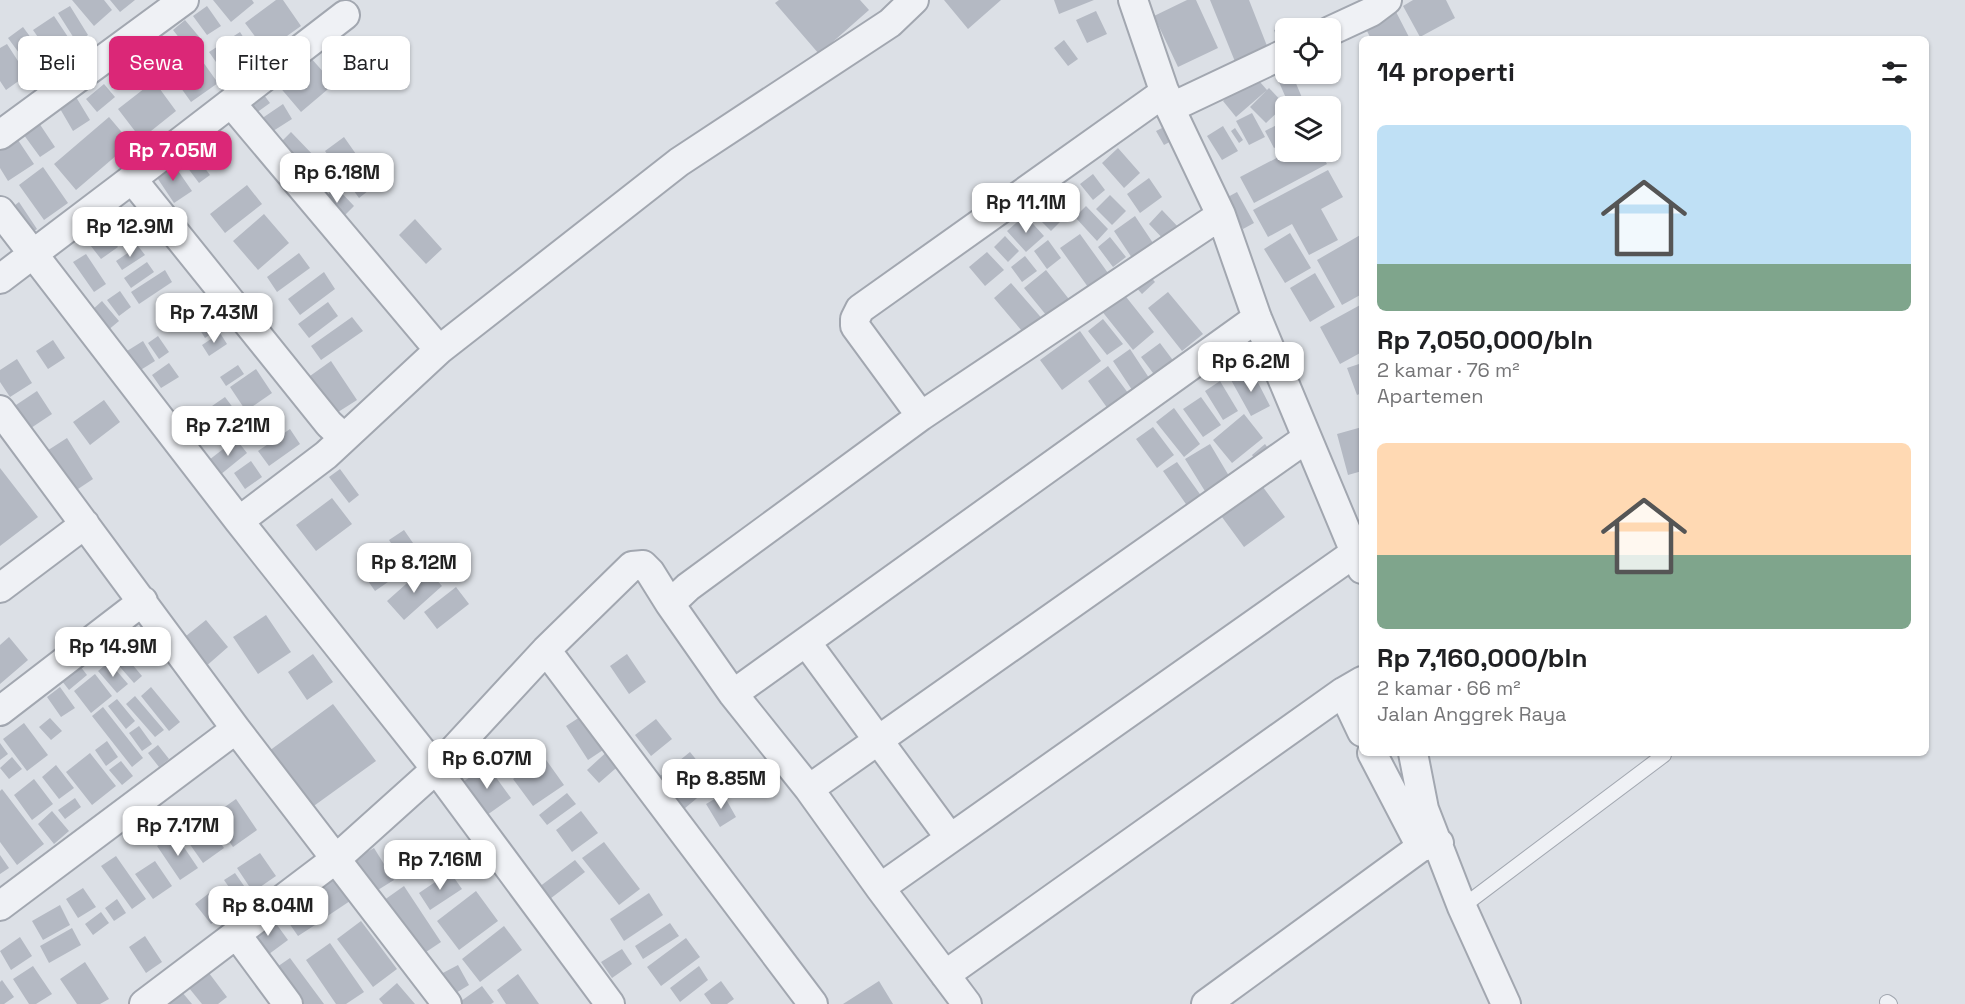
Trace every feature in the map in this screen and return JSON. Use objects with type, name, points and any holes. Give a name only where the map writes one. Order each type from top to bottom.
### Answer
[{"type":"street","points":[[0,135],[184,0]]},
{"type":"street","points":[[239,521],[326,455],[439,350],[680,162],[890,23],[914,0]]},
{"type":"street","points":[[880,888],[950,838],[1359,561],[1257,318],[1221,215],[1167,100],[1133,0]]},
{"type":"street","points":[[1341,26],[1371,12],[1387,0]]},
{"type":"street","points":[[0,279],[345,15]]},
{"type":"street","points":[[921,416],[855,326],[855,319],[860,309],[1167,100],[1275,57]]},
{"type":"street","points":[[231,103],[439,350]]},
{"type":"street","points":[[132,180],[329,424],[344,438]]},
{"type":"street","points":[[0,211],[239,521],[436,769],[610,1004]]},
{"type":"street","points":[[670,604],[688,587],[921,416],[1221,215]]},
{"type":"street","points":[[733,694],[1257,318]]},
{"type":"street","points":[[1,415],[143,601],[236,729],[447,1004]]},
{"type":"street","points":[[809,789],[878,738],[1307,438]]},
{"type":"street","points":[[0,588],[85,524]]},
{"type":"street","points":[[144,1004],[337,858],[436,769],[546,650],[632,566],[643,565],[733,694],[809,789],[967,1004]]},
{"type":"street","points":[[0,711],[143,601]]},
{"type":"street","points":[[806,642],[950,838]]},
{"type":"street","points":[[546,650],[813,1004]]},
{"type":"street","points":[[945,975],[1353,686],[1359,717]]},
{"type":"street","points":[[0,906],[236,729]]},
{"type":"street","points":[[1374,756],[1430,845],[1462,907],[1506,1004]]},
{"type":"street","points":[[1414,756],[1430,845]]},
{"type":"street","points":[[1206,1004],[1430,845]]},
{"type":"street","points":[[237,935],[288,1004]]},
{"type":"lane","points":[[1462,907],[1663,756]]},
{"type":"building","points":[[72,0],[104,0],[112,10],[94,26]]},
{"type":"building","points":[[110,0],[135,0],[120,12]]},
{"type":"building","points":[[213,0],[252,0],[254,3],[231,22]]},
{"type":"building","points":[[276,0],[283,0],[301,26],[287,36],[255,36],[245,23]]},
{"type":"building","points":[[779,0],[860,0],[869,10],[819,54],[775,3]]},
{"type":"building","points":[[944,0],[1001,0],[968,29]]},
{"type":"building","points":[[1054,0],[1094,0],[1059,14]]},
{"type":"building","points":[[1187,0],[1196,0],[1218,48],[1178,67],[1154,16]]},
{"type":"building","points":[[1210,0],[1249,0],[1269,51],[1236,64]]},
{"type":"building","points":[[1413,0],[1446,0],[1455,18],[1419,36],[1403,6]]},
{"type":"building","points":[[70,6],[88,35],[73,36],[58,13]]},
{"type":"building","points":[[207,6],[221,26],[207,35],[193,16]]},
{"type":"building","points":[[1393,6],[1408,36],[1370,36],[1362,21]]},
{"type":"building","points":[[1096,11],[1107,34],[1087,43],[1076,20]]},
{"type":"building","points":[[54,16],[67,36],[37,36],[33,30]]},
{"type":"building","points":[[185,20],[198,36],[178,36],[173,30]]},
{"type":"building","points":[[23,27],[30,36],[18,36],[18,52],[8,38]]},
{"type":"building","points":[[1064,40],[1078,59],[1068,66],[1054,48]]},
{"type":"building","points":[[7,44],[18,61],[18,81],[6,90],[0,81],[0,48]]},
{"type":"building","points":[[216,47],[216,62],[209,52]]},
{"type":"building","points":[[310,57],[322,70],[322,90],[327,90],[301,112],[282,90],[310,90]]},
{"type":"building","points":[[204,63],[216,80],[216,84],[191,102],[182,90],[204,90]]},
{"type":"building","points":[[1253,74],[1267,90],[1236,117],[1223,101]]},
{"type":"building","points":[[104,84],[115,97],[97,112],[86,99]]},
{"type":"building","points":[[1280,84],[1296,84],[1301,96],[1285,96]]},
{"type":"building","points":[[1269,88],[1277,96],[1275,114],[1266,123],[1250,107]]},
{"type":"building","points":[[142,90],[161,90],[176,111],[141,139],[118,109]]},
{"type":"building","points":[[261,91],[270,103],[252,116],[243,105]]},
{"type":"building","points":[[76,97],[90,120],[73,131],[59,107]]},
{"type":"building","points":[[283,104],[292,119],[270,133],[261,119]]},
{"type":"building","points":[[1252,113],[1265,137],[1249,145],[1236,121]]},
{"type":"building","points":[[109,117],[131,143],[76,190],[54,164]]},
{"type":"building","points":[[37,120],[55,147],[40,157],[21,131]]},
{"type":"building","points":[[1168,125],[1175,139],[1164,145],[1156,131]]},
{"type":"building","points":[[1223,126],[1238,151],[1222,160],[1207,136]]},
{"type":"building","points":[[1275,126],[1275,148],[1274,148],[1265,131]]},
{"type":"building","points":[[1235,128],[1243,140],[1239,143],[1231,131]]},
{"type":"building","points":[[291,132],[315,157],[300,172],[276,147]]},
{"type":"building","points":[[212,135],[231,161],[218,170],[200,143]]},
{"type":"building","points":[[16,137],[34,164],[8,181],[0,168],[0,148]]},
{"type":"building","points":[[344,137],[377,184],[359,198],[325,151]]},
{"type":"building","points":[[1118,148],[1140,173],[1124,188],[1102,163]]},
{"type":"building","points":[[192,151],[210,175],[199,183],[181,159]]},
{"type":"building","points":[[1275,159],[1275,162],[1326,162],[1327,164],[1254,203],[1240,177]]},
{"type":"building","points":[[172,162],[192,191],[174,203],[154,173]]},
{"type":"building","points":[[318,166],[332,180],[314,196],[301,182]]},
{"type":"building","points":[[43,167],[68,203],[44,220],[19,185]]},
{"type":"building","points":[[1328,170],[1343,197],[1321,209],[1338,240],[1309,255],[1292,224],[1268,237],[1253,210]]},
{"type":"building","points":[[1093,174],[1105,190],[1093,200],[1080,184]]},
{"type":"building","points":[[1149,178],[1162,197],[1140,213],[1127,194]]},
{"type":"building","points":[[247,185],[262,204],[225,233],[210,214]]},
{"type":"building","points":[[336,187],[354,206],[339,221],[320,202]]},
{"type":"building","points":[[1067,192],[1078,204],[1051,231],[1039,219]]},
{"type":"building","points":[[1237,192],[1254,223],[1243,229],[1226,198]]},
{"type":"building","points":[[1110,195],[1126,211],[1112,225],[1096,209]]},
{"type":"building","points":[[19,202],[37,229],[25,238],[6,212]]},
{"type":"building","points":[[1086,206],[1108,229],[1097,241],[1075,217]]},
{"type":"building","points":[[114,209],[136,238],[125,246],[103,218]]},
{"type":"building","points":[[1162,210],[1181,230],[1167,243],[1149,224]]},
{"type":"building","points":[[264,214],[289,243],[258,270],[233,241]]},
{"type":"building","points":[[1025,215],[1044,236],[1026,252],[1007,231]]},
{"type":"building","points":[[1135,216],[1155,246],[1134,261],[1114,231]]},
{"type":"building","points":[[415,219],[442,249],[426,264],[399,235]]},
{"type":"building","points":[[104,228],[118,247],[101,259],[87,241]]},
{"type":"building","points":[[1290,233],[1311,268],[1285,283],[1264,249]]},
{"type":"building","points":[[1080,234],[1108,273],[1088,287],[1060,248]]},
{"type":"building","points":[[1005,236],[1019,251],[1008,262],[994,247]]},
{"type":"building","points":[[1359,236],[1359,296],[1342,305],[1317,260]]},
{"type":"building","points":[[1110,237],[1126,257],[1113,267],[1098,247]]},
{"type":"building","points":[[1048,240],[1061,258],[1047,269],[1034,251]]},
{"type":"building","points":[[138,246],[145,255],[122,270],[116,261]]},
{"type":"building","points":[[987,252],[1004,270],[985,286],[969,267]]},
{"type":"building","points":[[299,253],[310,268],[277,292],[267,277]]},
{"type":"building","points":[[86,254],[106,284],[94,292],[73,262]]},
{"type":"building","points":[[1025,256],[1037,271],[1022,282],[1011,267]]},
{"type":"building","points":[[147,262],[154,272],[131,288],[124,278]]},
{"type":"building","points":[[165,270],[172,282],[139,304],[131,292]]},
{"type":"building","points":[[1046,270],[1072,303],[1051,321],[1024,288]]},
{"type":"building","points":[[324,272],[335,289],[300,315],[288,299]]},
{"type":"building","points":[[1147,273],[1155,282],[1142,294],[1134,285]]},
{"type":"building","points":[[1315,273],[1335,307],[1310,322],[1290,288]]},
{"type":"building","points":[[1011,283],[1045,322],[1027,337],[994,298]]},
{"type":"building","points":[[120,291],[131,307],[119,316],[107,300]]},
{"type":"building","points":[[1168,292],[1203,334],[1182,351],[1148,308]]},
{"type":"building","points":[[1123,293],[1154,332],[1133,350],[1101,310]]},
{"type":"building","points":[[102,301],[119,321],[107,331],[91,311]]},
{"type":"building","points":[[328,302],[338,316],[309,338],[298,324]]},
{"type":"building","points":[[187,303],[196,315],[186,322],[177,311]]},
{"type":"building","points":[[1359,306],[1359,354],[1340,364],[1320,327]]},
{"type":"building","points":[[352,317],[363,331],[321,360],[311,346]]},
{"type":"building","points":[[1103,319],[1123,344],[1107,355],[1088,331]]},
{"type":"building","points":[[210,323],[215,331],[205,338],[200,330]]},
{"type":"building","points":[[1080,331],[1101,361],[1062,390],[1040,360]]},
{"type":"building","points":[[220,333],[227,344],[209,356],[202,345]]},
{"type":"building","points":[[158,336],[169,352],[159,359],[148,343]]},
{"type":"building","points":[[53,340],[65,358],[48,369],[36,351]]},
{"type":"building","points":[[143,341],[155,361],[139,371],[127,351]]},
{"type":"building","points":[[1160,343],[1178,367],[1159,381],[1141,357]]},
{"type":"building","points":[[1130,349],[1155,387],[1138,399],[1113,361]]},
{"type":"building","points":[[17,359],[32,383],[10,397],[0,382],[0,370]]},
{"type":"building","points":[[331,361],[357,400],[335,414],[310,376]]},
{"type":"building","points":[[169,363],[179,377],[161,388],[152,375]]},
{"type":"building","points":[[1359,364],[1359,394],[1357,395],[1347,368]]},
{"type":"building","points":[[238,365],[244,374],[226,386],[220,377]]},
{"type":"building","points":[[1108,366],[1134,401],[1113,416],[1088,381]]},
{"type":"building","points":[[256,369],[272,393],[246,411],[230,387]]},
{"type":"building","points":[[1251,369],[1270,406],[1251,416],[1231,380]]},
{"type":"building","points":[[1220,381],[1238,411],[1223,420],[1205,391]]},
{"type":"building","points":[[37,391],[52,414],[25,432],[10,409]]},
{"type":"building","points":[[225,397],[240,417],[227,426],[212,406]]},
{"type":"building","points":[[1201,397],[1221,425],[1203,437],[1183,409]]},
{"type":"building","points":[[104,400],[120,422],[90,445],[73,422]]},
{"type":"building","points":[[1174,408],[1200,444],[1184,457],[1156,422]]},
{"type":"building","points":[[274,413],[283,426],[258,443],[249,430]]},
{"type":"building","points":[[1244,414],[1263,438],[1232,463],[1213,440]]},
{"type":"building","points":[[1153,427],[1174,455],[1157,468],[1136,439]]},
{"type":"building","points":[[1359,428],[1359,472],[1348,475],[1337,434]]},
{"type":"building","points":[[290,429],[300,444],[269,466],[258,451]]},
{"type":"building","points":[[67,438],[93,479],[66,497],[39,456]]},
{"type":"building","points":[[236,439],[247,453],[220,475],[209,460]]},
{"type":"building","points":[[1210,444],[1232,481],[1208,496],[1185,459]]},
{"type":"building","points":[[1265,444],[1273,455],[1259,466],[1252,455]]},
{"type":"building","points":[[251,461],[262,477],[245,489],[234,473]]},
{"type":"building","points":[[1177,462],[1202,497],[1188,507],[1163,471]]},
{"type":"building","points":[[0,468],[38,517],[0,546]]},
{"type":"building","points":[[340,469],[359,495],[349,503],[329,477]]},
{"type":"building","points":[[1260,483],[1285,517],[1244,547],[1219,513]]},
{"type":"building","points":[[332,498],[352,524],[316,551],[296,525]]},
{"type":"building","points":[[404,530],[422,556],[407,567],[389,540]]},
{"type":"building","points":[[387,553],[401,573],[375,591],[361,571]]},
{"type":"building","points":[[425,567],[442,586],[404,620],[387,601]]},
{"type":"building","points":[[456,587],[469,604],[437,629],[424,612]]},
{"type":"building","points":[[266,615],[291,652],[258,674],[233,637]]},
{"type":"building","points":[[206,620],[228,647],[204,668],[181,640]]},
{"type":"building","points":[[9,637],[28,660],[0,684],[0,645]]},
{"type":"building","points":[[121,651],[142,676],[134,683],[113,659]]},
{"type":"building","points":[[313,654],[333,682],[307,700],[288,672]]},
{"type":"building","points":[[627,654],[646,682],[629,694],[610,666]]},
{"type":"building","points":[[109,662],[128,684],[117,693],[98,671]]},
{"type":"building","points":[[80,666],[87,675],[69,690],[62,681]]},
{"type":"building","points":[[95,674],[112,696],[91,713],[74,691]]},
{"type":"building","points":[[60,687],[75,708],[61,717],[47,697]]},
{"type":"building","points":[[151,687],[180,722],[169,731],[141,696]]},
{"type":"building","points":[[135,696],[164,730],[155,737],[126,704]]},
{"type":"building","points":[[117,699],[135,721],[126,729],[108,706]]},
{"type":"building","points":[[333,704],[376,761],[311,808],[269,751]]},
{"type":"building","points":[[103,707],[143,758],[132,767],[92,716]]},
{"type":"building","points":[[580,717],[603,750],[588,760],[566,726]]},
{"type":"building","points":[[50,718],[62,731],[51,740],[39,727]]},
{"type":"building","points":[[656,719],[672,739],[651,756],[635,735]]},
{"type":"building","points":[[24,723],[48,755],[27,771],[3,739]]},
{"type":"building","points":[[139,726],[152,744],[142,751],[129,733]]},
{"type":"building","points":[[521,739],[533,756],[507,776],[494,758]]},
{"type":"building","points":[[107,741],[118,757],[106,766],[95,750]]},
{"type":"building","points":[[0,743],[8,754],[0,760]]},
{"type":"building","points":[[158,745],[169,759],[159,767],[148,753]]},
{"type":"building","points":[[611,748],[623,762],[599,783],[587,770]]},
{"type":"building","points":[[690,752],[715,783],[684,809],[659,777]]},
{"type":"building","points":[[90,753],[116,786],[92,805],[66,772]]},
{"type":"building","points":[[12,757],[22,769],[9,779],[0,768]]},
{"type":"building","points":[[544,757],[564,785],[533,806],[513,779]]},
{"type":"building","points":[[121,761],[133,776],[122,785],[109,770]]},
{"type":"building","points":[[56,765],[74,788],[59,799],[42,777]]},
{"type":"building","points":[[487,765],[511,798],[487,815],[463,782]]},
{"type":"building","points":[[34,779],[53,804],[32,820],[14,795]]},
{"type":"building","points":[[2,789],[44,844],[17,865],[0,842],[0,791]]},
{"type":"building","points":[[567,793],[576,804],[547,825],[539,815]]},
{"type":"building","points":[[723,794],[736,817],[720,827],[706,804]]},
{"type":"building","points":[[75,798],[81,807],[65,819],[58,810]]},
{"type":"building","points":[[236,799],[257,830],[233,847],[212,816]]},
{"type":"building","points":[[52,811],[69,831],[54,844],[38,824]]},
{"type":"building","points":[[198,811],[224,848],[203,863],[177,826]]},
{"type":"building","points":[[581,811],[598,833],[572,852],[556,830]]},
{"type":"building","points":[[175,834],[198,868],[180,880],[157,846]]},
{"type":"building","points":[[604,842],[640,889],[619,905],[582,858]]},
{"type":"building","points":[[374,848],[394,880],[373,893],[353,860]]},
{"type":"building","points":[[260,853],[276,876],[253,892],[237,868]]},
{"type":"building","points":[[0,855],[9,868],[0,874]]},
{"type":"building","points":[[116,856],[146,899],[132,909],[101,866]]},
{"type":"building","points":[[575,860],[585,872],[546,902],[535,890]]},
{"type":"building","points":[[155,861],[172,886],[153,899],[135,874]]},
{"type":"building","points":[[450,872],[462,889],[430,910],[419,893]]},
{"type":"building","points":[[235,873],[249,893],[238,900],[224,880]]},
{"type":"building","points":[[333,876],[350,901],[323,919],[307,895]]},
{"type":"building","points":[[404,886],[441,942],[417,958],[380,903]]},
{"type":"building","points":[[217,887],[233,907],[211,924],[195,904]]},
{"type":"building","points":[[83,888],[96,907],[78,918],[66,899]]},
{"type":"building","points":[[476,891],[498,921],[459,950],[437,921]]},
{"type":"building","points":[[649,893],[663,915],[624,941],[610,919]]},
{"type":"building","points":[[117,899],[126,913],[114,921],[105,908]]},
{"type":"building","points":[[299,901],[315,925],[298,936],[282,913]]},
{"type":"building","points":[[60,905],[70,925],[43,940],[32,921]]},
{"type":"building","points":[[101,912],[109,923],[93,935],[85,924]]},
{"type":"building","points":[[272,918],[288,940],[265,957],[249,934]]},
{"type":"building","points":[[361,921],[397,969],[373,987],[337,939]]},
{"type":"building","points":[[670,923],[679,936],[643,959],[635,946]]},
{"type":"building","points":[[504,926],[522,950],[480,982],[462,959]]},
{"type":"building","points":[[72,928],[81,945],[49,963],[40,946]]},
{"type":"building","points":[[145,936],[162,962],[146,973],[129,947]]},
{"type":"building","points":[[20,937],[32,956],[11,970],[0,951]]},
{"type":"building","points":[[686,938],[700,957],[661,986],[647,967]]},
{"type":"building","points":[[330,943],[364,992],[346,1004],[336,1004],[306,960]]},
{"type":"building","points":[[622,949],[632,964],[612,978],[601,962]]},
{"type":"building","points":[[290,958],[324,1004],[300,1004],[274,969]]},
{"type":"building","points":[[85,962],[109,999],[100,1004],[77,1004],[60,979]]},
{"type":"building","points":[[458,965],[469,985],[451,996],[439,975]]},
{"type":"building","points":[[33,966],[52,994],[36,1004],[29,1004],[13,979]]},
{"type":"building","points":[[699,966],[708,980],[680,1002],[670,988]]},
{"type":"building","points":[[209,973],[227,997],[218,1004],[202,1004],[189,988]]},
{"type":"building","points":[[518,974],[539,1004],[506,1004],[497,990]]},
{"type":"building","points":[[2,980],[14,997],[0,1004],[0,982]]},
{"type":"building","points":[[721,981],[734,999],[727,1004],[711,1004],[704,994]]},
{"type":"building","points":[[879,981],[893,1004],[843,1004]]},
{"type":"building","points":[[397,983],[415,1004],[383,1004],[379,999]]},
{"type":"building","points":[[482,986],[494,1002],[491,1004],[457,1004]]},
{"type":"building","points":[[182,992],[192,1004],[168,1004]]}]
